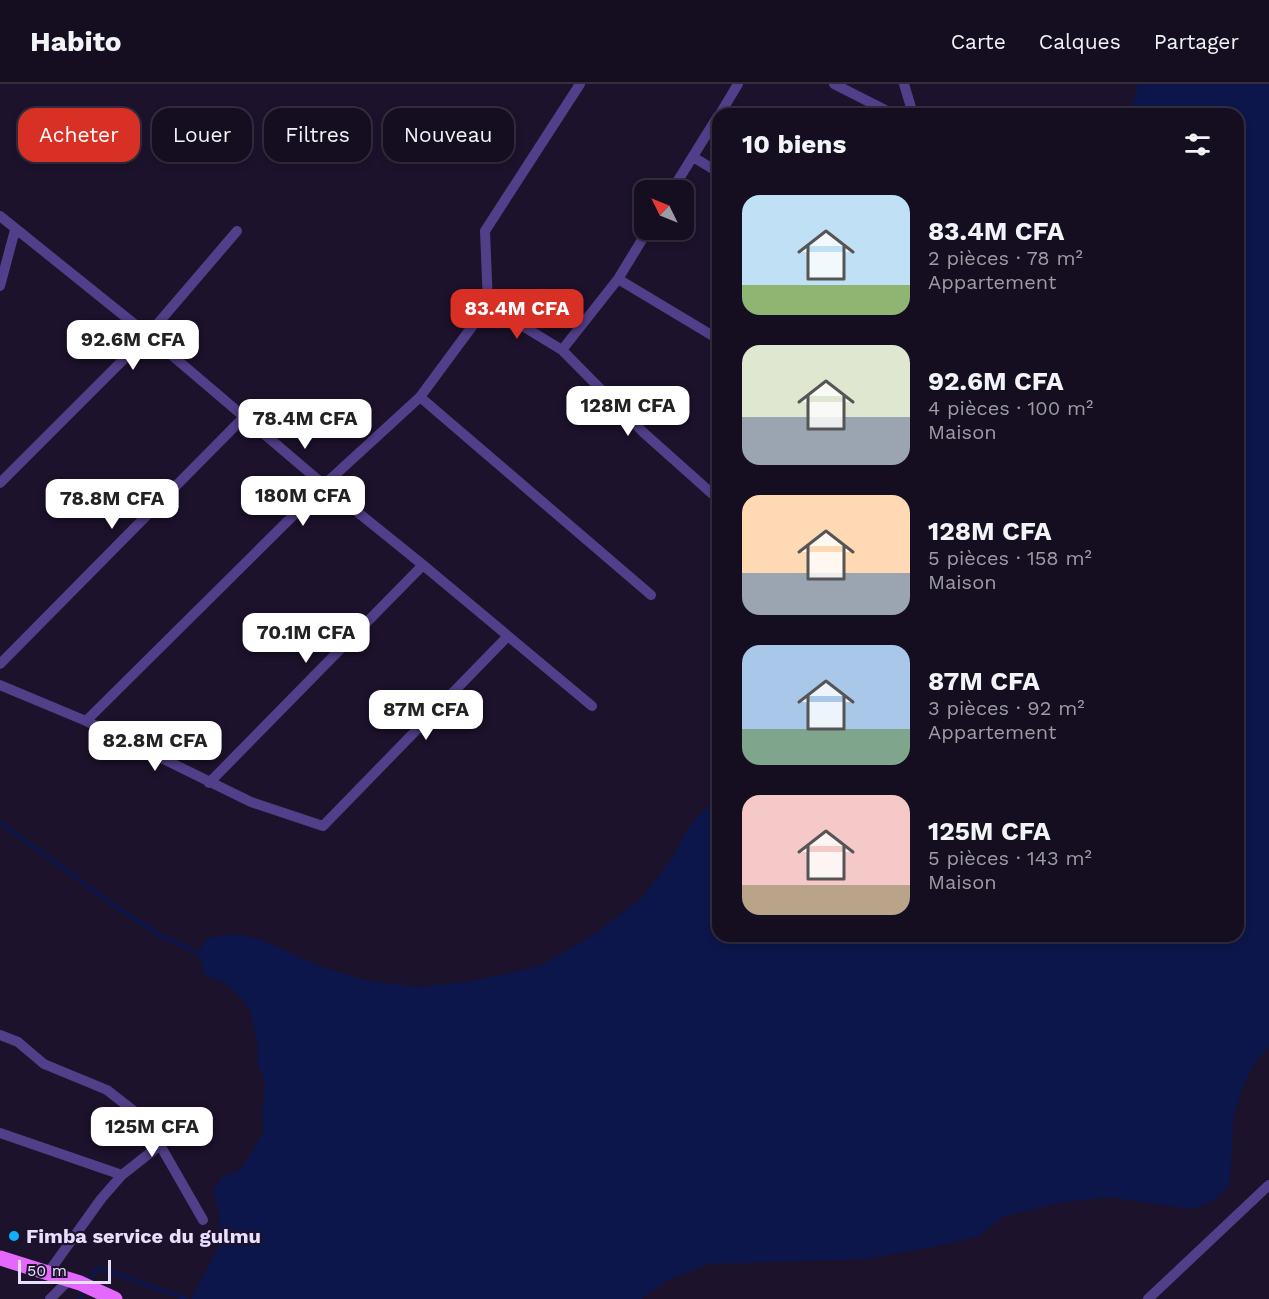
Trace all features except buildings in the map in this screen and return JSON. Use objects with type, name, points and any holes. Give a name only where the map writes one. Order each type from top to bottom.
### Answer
[{"type":"main road","points":[[0,1258],[81,1284],[113,1299]]},
{"type":"street","points":[[86,721],[324,485],[420,397],[488,305],[485,231],[580,84]]},
{"type":"street","points":[[723,108],[738,84]]},
{"type":"street","points":[[834,84],[881,108]]},
{"type":"street","points":[[904,84],[911,108]]},
{"type":"street","points":[[678,180],[712,126]]},
{"type":"street","points":[[693,157],[712,168]]},
{"type":"street","points":[[0,216],[148,335],[324,485],[592,706]]},
{"type":"street","points":[[0,286],[15,230]]},
{"type":"street","points":[[0,483],[148,335],[237,231]]},
{"type":"street","points":[[562,350],[618,279],[642,240]]},
{"type":"street","points":[[618,279],[712,335]]},
{"type":"street","points":[[488,305],[562,350],[644,433],[712,494]]},
{"type":"street","points":[[420,397],[651,595]]},
{"type":"street","points":[[0,664],[245,416]]},
{"type":"street","points":[[209,783],[423,565]]},
{"type":"street","points":[[0,685],[86,721],[250,802],[323,826],[508,636]]},
{"type":"street","points":[[0,1035],[18,1042],[44,1064],[107,1090],[139,1115],[160,1145],[203,1220]]},
{"type":"street","points":[[0,1133],[122,1175]]},
{"type":"street","points":[[48,1273],[101,1199],[122,1175],[160,1145]]},
{"type":"street","points":[[1148,1299],[1269,1185]]},
{"type":"street","points":[[50,1299],[81,1284]]},
{"type":"shaded area","points":[[1138,84],[1269,84],[1269,1046],[1254,1064],[1242,1089],[1233,1119],[1229,1186],[1215,1200],[1192,1209],[1109,1197],[1059,1203],[1002,1217],[979,1236],[865,1259],[709,1264],[666,1281],[642,1299],[191,1299],[219,1245],[220,1216],[213,1191],[222,1177],[241,1169],[264,1131],[262,1112],[265,1095],[264,1078],[257,1064],[258,1046],[251,1012],[240,997],[225,983],[206,976],[198,953],[207,938],[236,934],[262,940],[319,966],[368,981],[419,987],[472,981],[538,967],[594,934],[641,899],[671,860],[688,828],[712,802],[712,942],[1244,942],[1244,108],[1132,108]]},
{"type":"waterway","points":[[0,822],[112,904],[163,937],[202,954]]},
{"type":"waterway","points":[[89,1282],[94,1271],[100,1268],[186,1299]]},
{"type":"waterway","points":[[80,1299],[85,1289]]},
{"type":"place","name":"Fimba service du gulmu","points":[[14,1236]]}]
